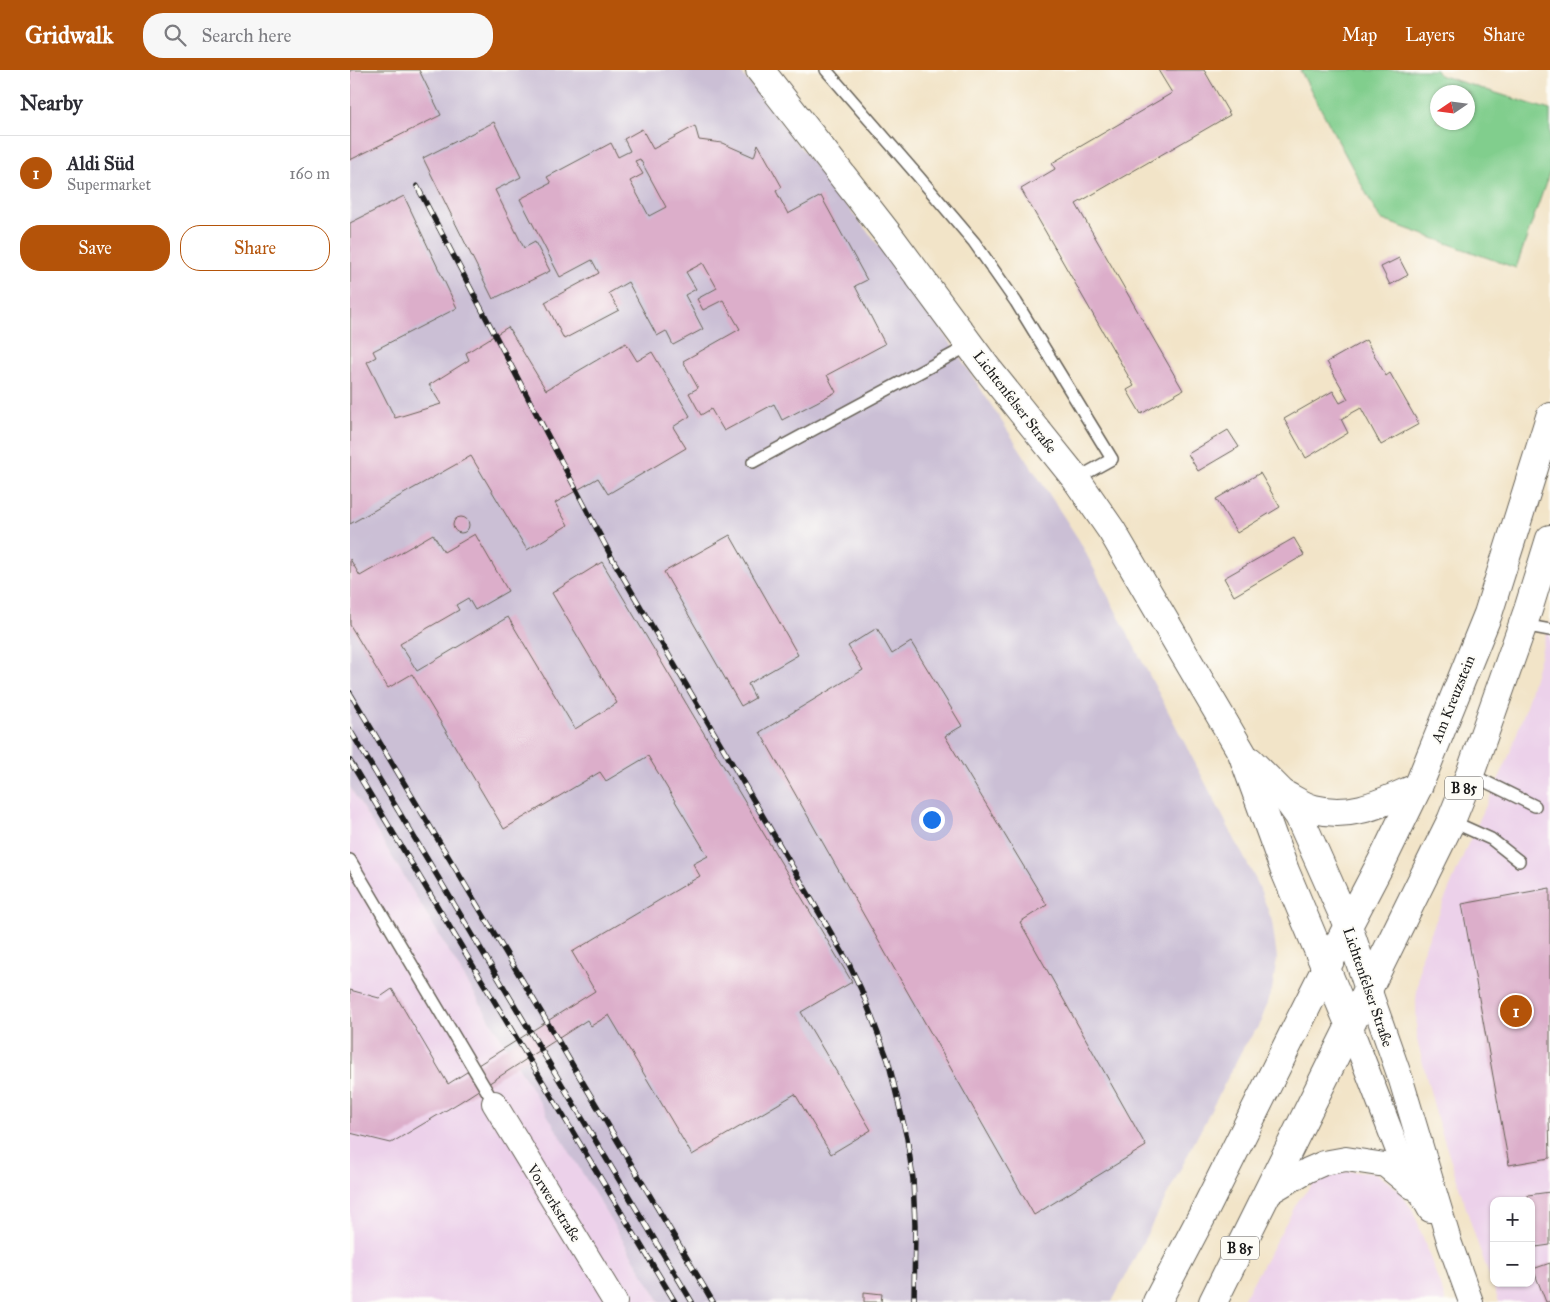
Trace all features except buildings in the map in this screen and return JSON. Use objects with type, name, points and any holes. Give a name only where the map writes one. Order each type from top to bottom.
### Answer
[{"type":"main road","name":"Lichtenfelser Straße","points":[[760,70],[887,233],[970,345],[1076,479],[1112,531],[1242,753],[1286,871],[1350,1026]]},
{"type":"main road","name":"Am Kreuzstein","points":[[1326,968],[1418,787],[1488,614],[1550,418]]},
{"type":"main road","name":"B 85","points":[[1213,1302],[1451,821],[1470,774],[1523,625],[1550,539]]},
{"type":"main road","name":"Lichtenfelser Straße","points":[[1242,753],[1283,794],[1299,816],[1348,926],[1369,989]]},
{"type":"main road","points":[[1283,794],[1313,809],[1342,813],[1371,807],[1418,787]]},
{"type":"main road","name":"B 85","points":[[1158,1302],[1326,968]]},
{"type":"street","name":"Lichtenfelser Straße","points":[[1369,989],[1404,1089],[1450,1244],[1472,1302]]},
{"type":"street","name":"Lichtenfelser Straße","points":[[1350,1026],[1400,1156],[1450,1244]]},
{"type":"street","name":"Vorwerkstraße","points":[[494,1103],[615,1302]]},
{"type":"street","name":"Lichtenfelser Straße","points":[[1267,1194],[1308,1170],[1324,1163],[1346,1159],[1385,1165],[1421,1194]]},
{"type":"lane","points":[[826,70],[974,242],[1016,302],[1075,397],[1112,459],[1076,479]]},
{"type":"lane","points":[[753,462],[970,345]]},
{"type":"lane","points":[[1523,625],[1550,630]]},
{"type":"lane","points":[[1470,774],[1535,806]]},
{"type":"lane","points":[[1451,821],[1491,839],[1519,861]]},
{"type":"lane","points":[[350,860],[494,1103]]},
{"type":"shaded area","points":[[350,70],[739,70],[926,305],[1079,540],[1258,884],[1272,921],[1277,958],[1272,990],[1260,1024],[1243,1048],[1112,1302],[660,1302],[350,787]]},
{"type":"shaded area","points":[[1550,620],[1550,1302],[1499,1302],[1494,1287],[1535,1287],[1535,1197],[1490,1197],[1490,1277],[1437,1118],[1417,1040],[1416,1000],[1421,956],[1468,844],[1507,761],[1525,710]]},
{"type":"shaded area","points":[[350,787],[596,1195],[660,1302],[350,1302]]},
{"type":"shaded area","points":[[1346,1171],[1376,1173],[1399,1190],[1414,1213],[1446,1302],[1242,1302],[1298,1201],[1316,1180]]},
{"type":"green space","points":[[1300,70],[1436,70],[1439,75],[1471,85],[1430,85],[1430,130],[1475,130],[1475,86],[1550,110],[1550,171],[1516,268],[1380,219]]},
{"type":"railway","points":[[417,186],[612,558],[848,962],[861,989],[888,1060],[907,1138],[913,1179],[915,1225],[914,1302]]},
{"type":"railway","points":[[350,693],[713,1302]]},
{"type":"railway","points":[[350,730],[692,1302]]},
{"type":"railway","points":[[350,761],[675,1302]]},
{"type":"place","name":"Aldi Süd","points":[[1516,1011]]}]
